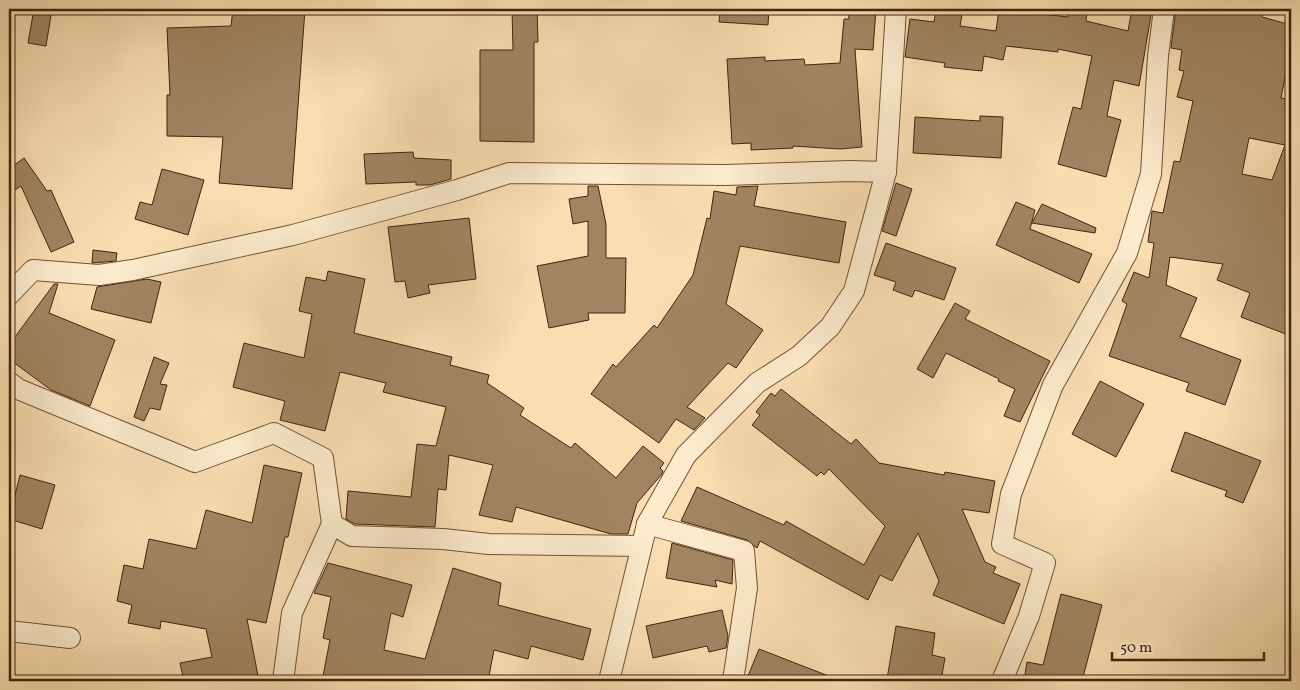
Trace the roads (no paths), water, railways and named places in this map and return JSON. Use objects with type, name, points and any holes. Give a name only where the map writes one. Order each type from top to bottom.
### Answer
[{"type":"street","points":[[609,681],[648,524],[686,455],[757,384],[799,356],[830,327],[854,290],[886,172],[896,9]]},
{"type":"street","points":[[1002,681],[1030,616],[1045,563],[1002,544],[1011,494],[1053,385],[1127,253],[1151,174],[1158,56],[1164,9]]},
{"type":"street","points":[[9,294],[33,270],[99,275],[133,270],[293,235],[456,190],[509,173],[726,176],[850,171],[886,172]]},
{"type":"street","points":[[9,382],[18,389],[195,462],[274,433],[323,458],[332,524],[292,613],[283,681]]},
{"type":"street","points":[[332,524],[352,536],[443,539],[489,544],[641,546]]},
{"type":"street","points":[[648,524],[744,551],[748,588],[733,681]]},
{"type":"street","points":[[9,631],[70,638]]}]
